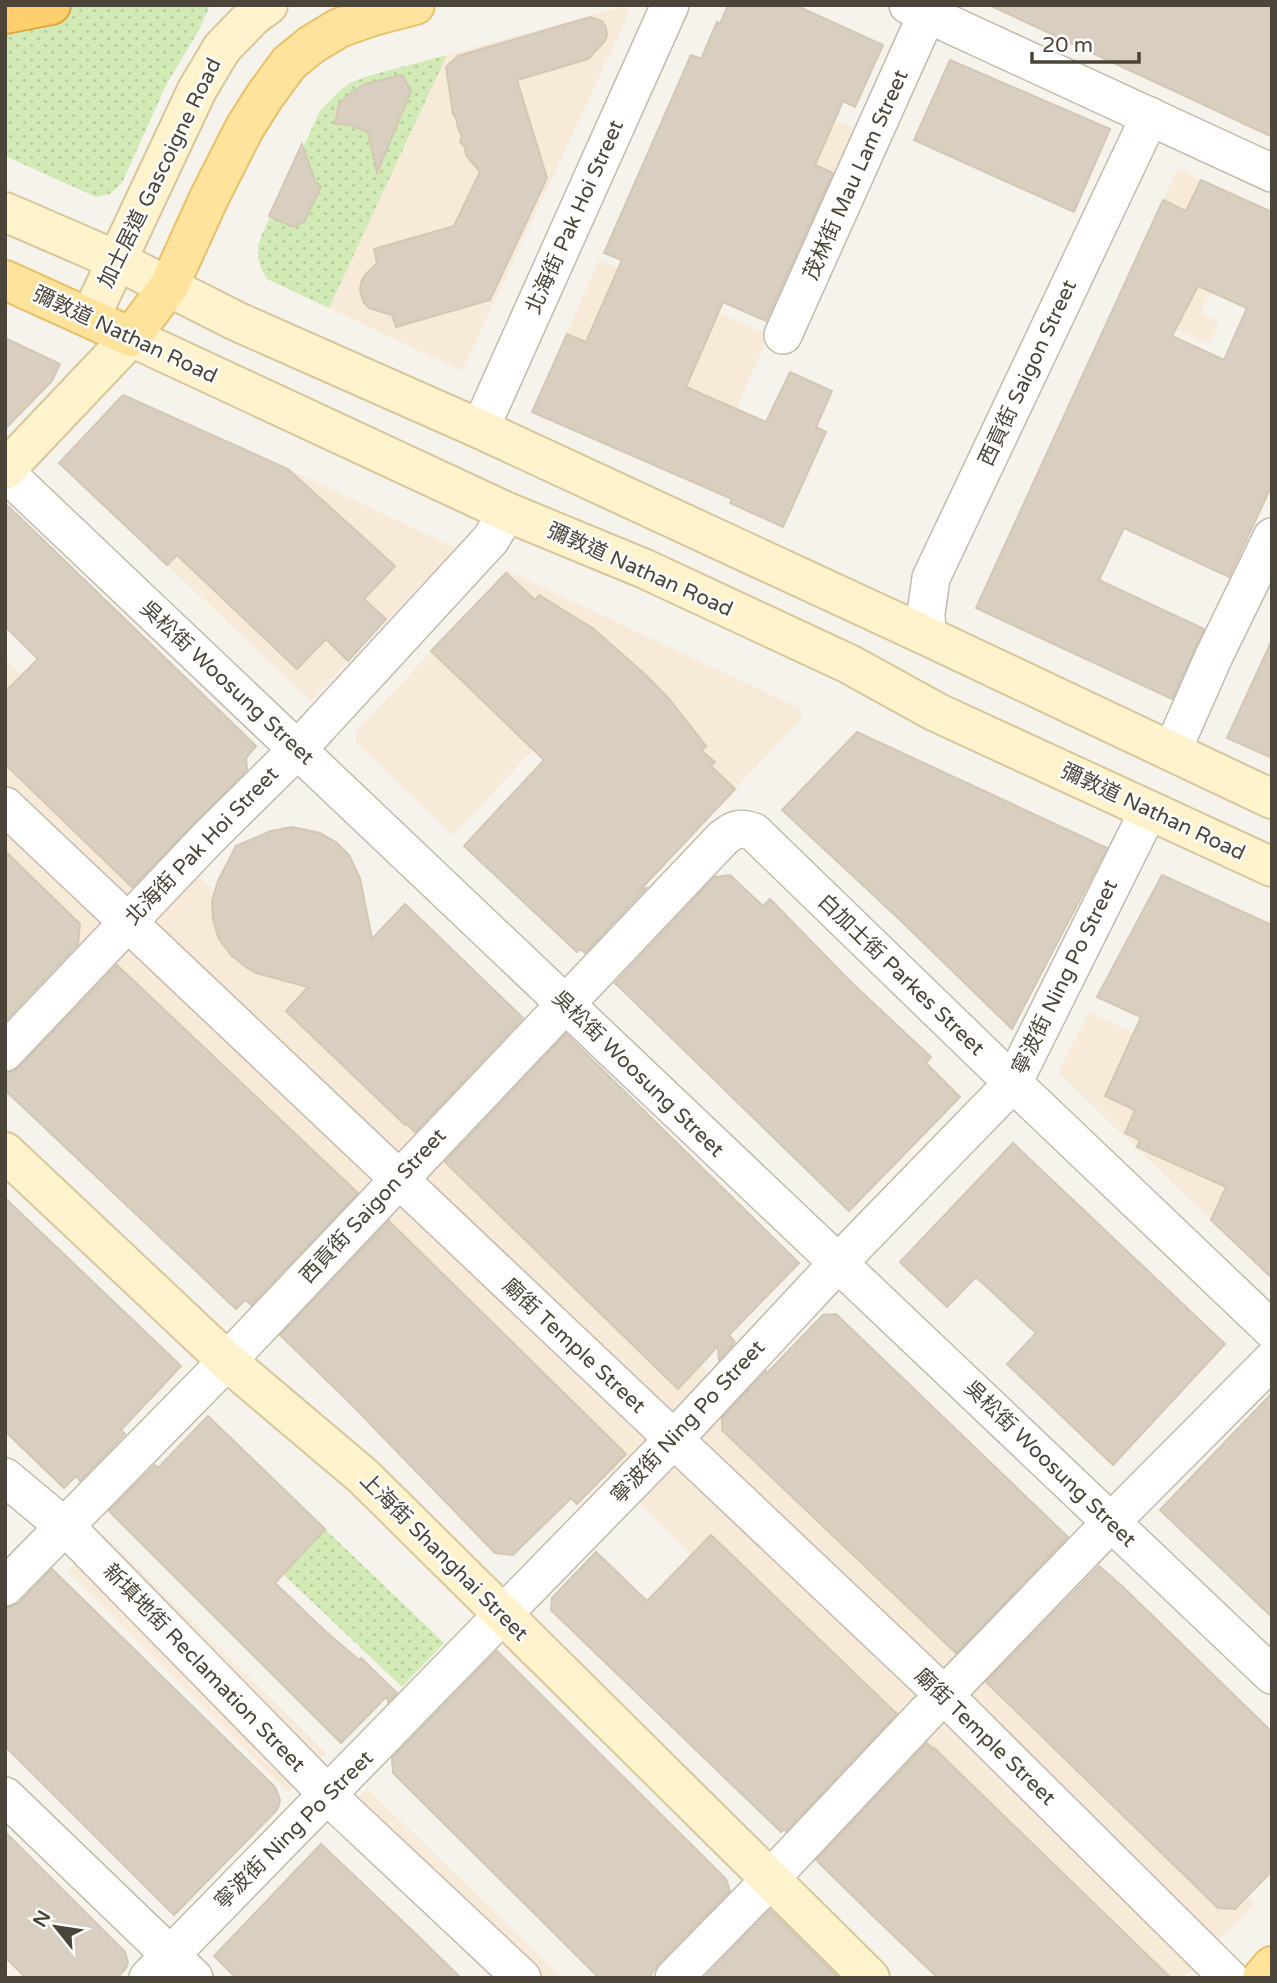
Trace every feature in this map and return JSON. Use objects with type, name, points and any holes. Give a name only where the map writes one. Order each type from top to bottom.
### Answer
[{"type":"highway","points":[[5,14],[51,5]]},
{"type":"main road","name":"加士居道 Gascoigne Road","points":[[90,318],[197,90],[222,48],[253,16],[268,5]]},
{"type":"main road","points":[[5,471],[131,337],[169,286],[244,129],[289,63],[339,28],[415,5]]},
{"type":"main road","points":[[5,212],[116,260],[236,321],[480,429],[1272,799]]},
{"type":"main road","name":"彌敦道 Nathan Road","points":[[5,280],[507,512],[645,569],[849,664],[936,712],[1272,867]]},
{"type":"main road","name":"上海街 Shanghai Street","points":[[5,1152],[227,1361],[365,1477],[503,1615],[776,1873],[870,1978]]},
{"type":"main road","points":[[1262,1978],[1272,1966]]},
{"type":"street","name":"北海街 Pak Hoi Street","points":[[480,429],[670,5]]},
{"type":"street","points":[[918,10],[1272,173]]},
{"type":"street","name":"茂林街 Mau Lam Street","points":[[783,335],[918,10]]},
{"type":"street","name":"西貢街 Saigon Street","points":[[927,636],[926,613],[931,578],[1150,116]]},
{"type":"street","name":"吳松街 Woosung Street","points":[[5,471],[1272,1675]]},
{"type":"street","name":"北海街 Pak Hoi Street","points":[[5,1052],[297,750],[491,539],[507,512]]},
{"type":"street","points":[[1172,751],[1214,656],[1272,537]]},
{"type":"street","name":"廟街 Temple Street","points":[[5,806],[944,1695],[1229,1978]]},
{"type":"street","name":"寧波街 Ning Po Street","points":[[171,1970],[329,1794],[673,1440],[838,1263],[1013,1083],[1149,810]]},
{"type":"street","name":"西貢街 Saigon Street","points":[[5,1587],[227,1361],[723,838],[741,828]]},
{"type":"street","name":"白加士街 Parkes Street","points":[[741,828],[754,832],[1013,1083],[1263,1315]]},
{"type":"street","points":[[1125,1508],[1272,1360]]},
{"type":"street","name":"新填地街 Reclamation Street","points":[[5,1477],[64,1526],[344,1811],[522,1978]]},
{"type":"street","points":[[958,1681],[1099,1535]]},
{"type":"street","points":[[674,1978],[928,1711]]},
{"type":"street","points":[[5,1796],[171,1970]]},
{"type":"shaded area","points":[[622,7],[629,13],[462,371],[329,308],[447,55]]},
{"type":"shaded area","points":[[774,93],[858,130],[838,175],[754,137]]},
{"type":"shaded area","points":[[1177,169],[1252,203],[1201,313],[1219,323],[1208,344],[1117,302]]},
{"type":"shaded area","points":[[599,260],[769,335],[702,486],[532,412]]},
{"type":"shaded area","points":[[269,460],[456,548],[311,701],[167,565]]},
{"type":"shaded area","points":[[508,571],[801,709],[802,718],[660,869],[533,750],[453,835],[356,742],[356,731]]},
{"type":"shaded area","points":[[5,659],[22,675],[8,690],[1254,1904],[1183,1978],[1127,1978],[5,886]]},
{"type":"shaded area","points":[[1089,1012],[1268,1096],[1211,1220],[1058,1072]]},
{"type":"shaded area","points":[[104,1534],[326,1753],[288,1792],[68,1571]]},
{"type":"shaded area","points":[[367,1788],[562,1978],[491,1978],[332,1823]]},
{"type":"green space","points":[[5,5],[210,5],[199,30],[167,83],[122,183],[110,194],[96,197],[5,156]]},
{"type":"green space","points":[[447,55],[329,308],[267,279],[261,269],[258,246],[320,111],[352,82]]},
{"type":"green space","points":[[325,1529],[444,1643],[402,1687],[283,1574]]},
{"type":"building","points":[[728,5],[795,5],[883,45],[855,107],[843,101],[815,165],[833,173],[766,321],[723,302],[686,387],[766,422],[790,372],[832,391],[816,427],[826,432],[783,527],[730,503],[732,499],[532,412],[567,334],[586,342],[622,260],[604,253],[691,55],[701,59],[717,22],[720,24]]},
{"type":"building","points":[[989,5],[1272,5],[1272,137],[1198,102]]},
{"type":"building","points":[[590,17],[602,21],[607,35],[605,41],[588,59],[517,80],[547,178],[490,300],[396,327],[392,315],[369,308],[361,295],[362,280],[377,263],[374,249],[454,226],[480,172],[466,155],[465,147],[460,142],[462,136],[453,114],[446,67],[458,56]]},
{"type":"building","points":[[950,60],[1110,129],[1074,212],[914,140]]},
{"type":"building","points":[[402,75],[411,91],[377,173],[368,132],[350,125],[335,124],[339,104],[365,84]]},
{"type":"building","points":[[302,144],[315,181],[321,187],[304,222],[293,227],[269,216]]},
{"type":"building","points":[[1201,180],[1272,212],[1272,485],[1229,577],[1124,528],[1099,580],[1204,629],[1172,699],[976,608],[1163,200],[1186,211]],"holes":[[[1198,286],[1247,308],[1224,360],[1172,336]]]},
{"type":"building","points":[[5,338],[60,364],[52,381],[5,429]]},
{"type":"building","points":[[123,395],[288,469],[395,566],[364,599],[386,619],[348,661],[326,639],[297,669],[177,555],[167,565],[59,463]]},
{"type":"building","points":[[5,503],[256,746],[246,758],[247,770],[132,887],[5,764],[5,692],[38,659],[5,626]]},
{"type":"building","points":[[506,573],[535,600],[539,595],[594,629],[649,678],[706,746],[702,751],[715,762],[711,766],[735,789],[585,953],[581,949],[577,952],[464,846],[544,760],[431,651]]},
{"type":"building","points":[[1272,640],[1272,758],[1227,738]]},
{"type":"building","points":[[857,732],[1107,848],[1012,1029],[782,810]]},
{"type":"building","points":[[292,827],[320,833],[337,843],[349,855],[360,878],[372,939],[405,904],[523,1018],[415,1132],[286,1011],[308,987],[256,973],[231,955],[219,939],[213,920],[212,901],[218,881],[236,846],[271,831]]},
{"type":"building","points":[[5,851],[80,924],[78,944],[5,1021]]},
{"type":"building","points":[[730,875],[763,906],[770,899],[852,983],[931,1057],[926,1063],[960,1097],[849,1211],[615,983],[715,877]]},
{"type":"building","points":[[1162,875],[1272,925],[1272,1278],[1211,1220],[1226,1187],[1137,1147],[1140,1140],[1125,1133],[1135,1110],[1105,1096],[1141,1017],[1097,997]]},
{"type":"building","points":[[117,965],[358,1193],[251,1305],[245,1300],[236,1309],[5,1090],[5,1072],[12,1072],[20,1066]]},
{"type":"building","points":[[566,1034],[799,1263],[729,1335],[735,1342],[719,1360],[718,1346],[678,1389],[445,1162]]},
{"type":"building","points":[[1013,1143],[1225,1344],[1113,1465],[1007,1364],[1036,1333],[976,1277],[947,1307],[900,1262]]},
{"type":"building","points":[[5,1198],[181,1366],[121,1430],[125,1434],[80,1481],[76,1476],[64,1488],[5,1431]]},
{"type":"building","points":[[389,1221],[626,1454],[577,1504],[571,1498],[513,1555],[495,1553],[351,1404],[280,1335]]},
{"type":"building","points":[[836,1314],[1068,1537],[956,1653],[722,1430],[722,1418],[766,1371],[767,1373],[823,1315]]},
{"type":"building","points":[[1272,1393],[1272,1617],[1160,1510]]},
{"type":"building","points":[[208,1416],[325,1529],[275,1583],[397,1693],[388,1702],[387,1696],[341,1743],[109,1511],[155,1465],[158,1468]]},
{"type":"building","points":[[711,1535],[897,1714],[786,1831],[784,1829],[781,1832],[551,1610],[552,1598],[596,1552],[647,1601]]},
{"type":"building","points":[[1099,1566],[1272,1732],[1272,1871],[1235,1909],[1218,1908],[986,1682]]},
{"type":"building","points":[[52,1569],[275,1787],[278,1794],[278,1808],[273,1814],[174,1915],[5,1746],[5,1607],[20,1602]]},
{"type":"building","points":[[497,1651],[726,1879],[730,1891],[659,1963],[649,1978],[599,1978],[393,1773],[392,1758]]},
{"type":"building","points":[[927,1743],[1171,1978],[938,1978],[872,1915],[816,1860]]},
{"type":"building","points":[[5,1832],[125,1952],[128,1962],[117,1978],[26,1978],[5,1957]]},
{"type":"building","points":[[321,1844],[461,1978],[236,1978],[214,1956]]},
{"type":"building","points":[[770,1910],[839,1978],[704,1978]]}]
